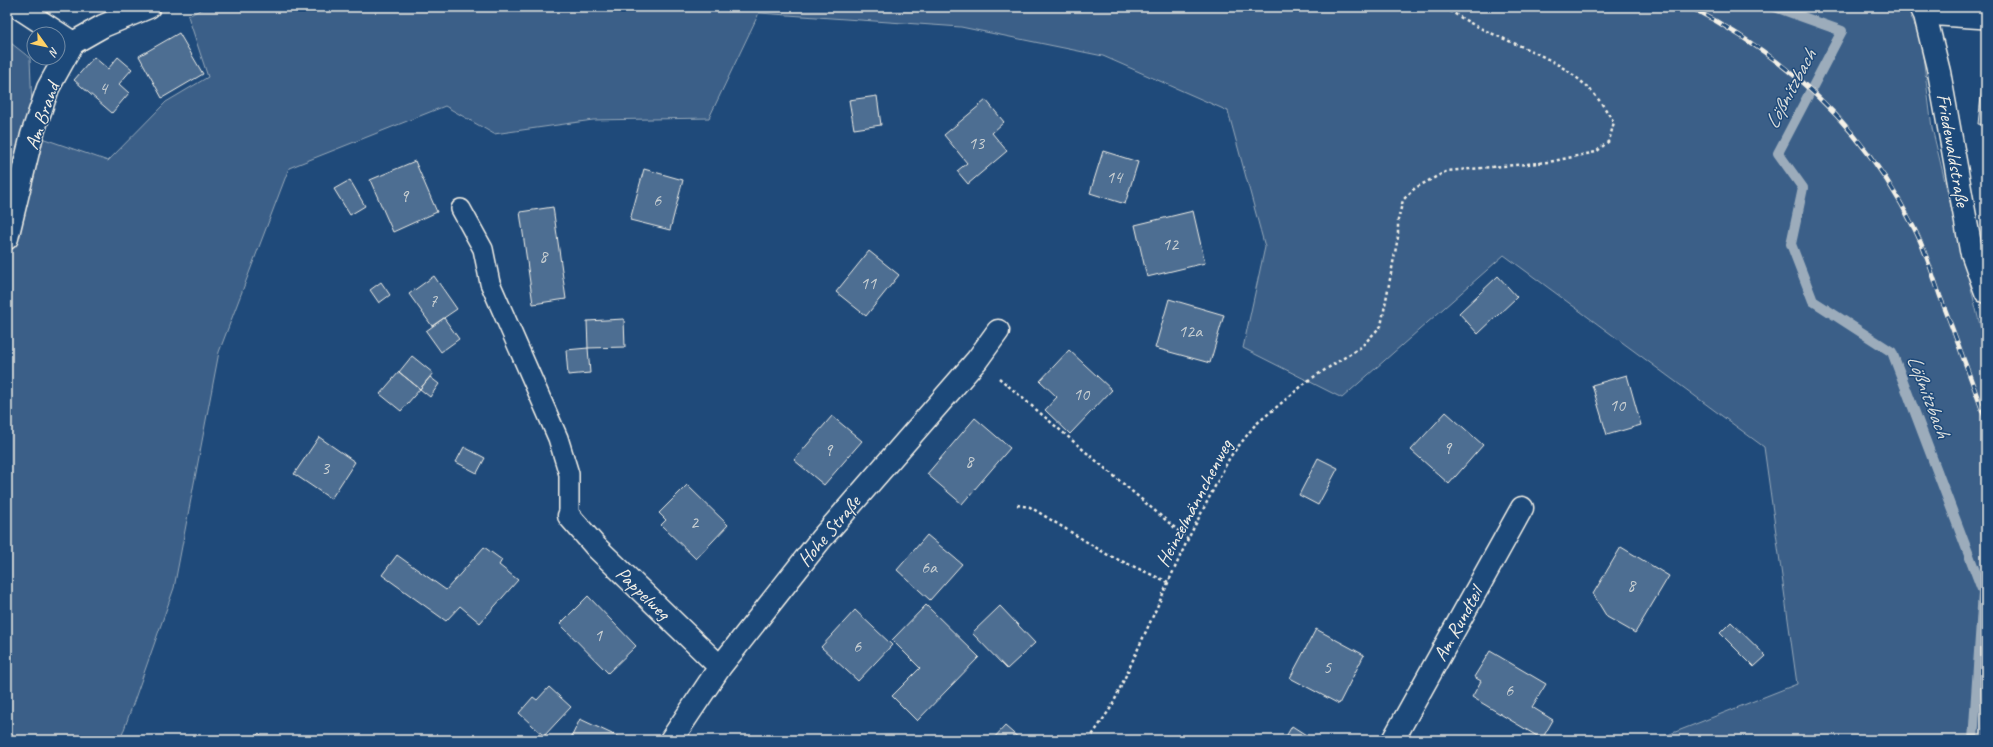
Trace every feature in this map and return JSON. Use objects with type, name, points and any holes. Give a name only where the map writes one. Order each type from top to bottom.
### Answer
[{"type":"street","points":[[18,7],[73,43],[103,26],[148,7]]},
{"type":"street","name":"Friedewaldstraße","points":[[1923,11],[1939,72],[1971,250],[1986,292]]},
{"type":"street","name":"Am Brand","points":[[7,238],[32,135],[48,88],[73,43]]},
{"type":"street","name":"Hohe Straße","points":[[672,740],[720,667],[821,539],[977,360],[998,331]]},
{"type":"street","name":"Am Rundteil","points":[[1394,740],[1522,508]]},
{"type":"street","name":"Pappelweg","points":[[569,516],[597,548],[720,667]]},
{"type":"lane","points":[[1923,11],[1965,12],[1986,19]]},
{"type":"lane","points":[[461,209],[483,249],[490,282],[558,438],[569,474],[569,516]]},
{"type":"path","name":"Heinzelmännchenweg","points":[[1089,740],[1112,706],[1188,539],[1230,457],[1255,424],[1309,380],[1361,347],[1381,326],[1394,261],[1403,200],[1415,188],[1447,171],[1549,162],[1576,158],[1596,152],[1609,141],[1614,122],[1592,92],[1576,78],[1543,57],[1460,19],[1445,7]]},
{"type":"path","points":[[977,360],[1188,539]]},
{"type":"path","points":[[1017,505],[1030,507],[1108,555],[1168,582]]},
{"type":"shaded area","points":[[206,7],[1907,7],[1921,40],[1932,128],[1986,350],[1986,740],[1655,740],[1797,684],[1764,447],[1504,255],[1342,398],[1243,348],[1265,247],[1228,111],[1103,56],[961,27],[759,13],[709,118],[593,120],[494,134],[445,106],[289,168],[219,352],[174,588],[121,738],[118,740],[7,740],[7,40],[26,55],[26,66],[30,66],[33,135],[108,161],[166,102],[208,77],[188,16]]},
{"type":"building","points":[[179,33],[203,74],[162,98],[139,56]]},
{"type":"building","points":[[1986,52],[1986,125],[1978,124]]},
{"type":"building","points":[[94,57],[108,69],[118,57],[132,69],[119,84],[129,93],[112,113],[74,80]]},
{"type":"building","points":[[877,96],[881,125],[854,129],[849,100]]},
{"type":"building","points":[[986,100],[1004,122],[992,133],[1007,151],[968,184],[957,171],[967,163],[944,135]]},
{"type":"building","points":[[1103,151],[1138,162],[1125,204],[1090,193]]},
{"type":"building","points":[[415,161],[437,212],[393,232],[370,180]]},
{"type":"building","points":[[644,169],[683,180],[670,230],[630,220]]},
{"type":"building","points":[[350,180],[365,206],[350,215],[334,189]]},
{"type":"building","points":[[553,207],[566,299],[533,304],[520,212]]},
{"type":"building","points":[[1193,211],[1205,263],[1147,277],[1135,225]]},
{"type":"building","points":[[869,251],[899,275],[866,316],[836,292]]},
{"type":"building","points":[[434,276],[457,309],[432,326],[409,294]]},
{"type":"building","points":[[1498,276],[1517,297],[1478,334],[1459,313]]},
{"type":"building","points":[[381,282],[390,295],[379,303],[370,290]]},
{"type":"building","points":[[1169,299],[1224,315],[1210,363],[1155,348]]},
{"type":"building","points":[[444,318],[459,339],[441,352],[426,331]]},
{"type":"building","points":[[624,319],[625,347],[588,348],[587,321]]},
{"type":"building","points":[[588,348],[590,373],[568,375],[566,350]]},
{"type":"building","points":[[1069,350],[1112,390],[1070,434],[1045,410],[1057,397],[1040,381]]},
{"type":"building","points":[[412,356],[433,373],[420,389],[399,372]]},
{"type":"building","points":[[399,372],[420,389],[401,411],[380,394]]},
{"type":"building","points":[[1627,375],[1641,425],[1607,435],[1592,385]]},
{"type":"building","points":[[430,377],[439,384],[430,397],[420,389]]},
{"type":"building","points":[[1446,412],[1483,445],[1449,484],[1411,450]]},
{"type":"building","points":[[832,416],[862,441],[824,485],[794,460]]},
{"type":"building","points":[[975,418],[1010,448],[962,504],[927,474]]},
{"type":"building","points":[[319,437],[355,462],[331,499],[294,474]]},
{"type":"building","points":[[464,447],[485,458],[477,473],[456,462]]},
{"type":"building","points":[[1318,458],[1338,468],[1318,505],[1299,495]]},
{"type":"building","points":[[687,485],[728,525],[696,559],[661,525],[666,520],[659,513]]},
{"type":"building","points":[[927,535],[962,564],[930,600],[897,570]]},
{"type":"building","points":[[484,547],[502,560],[499,565],[518,580],[480,623],[460,606],[446,621],[382,575],[397,555],[446,590]]},
{"type":"building","points":[[1621,547],[1669,576],[1635,633],[1607,617],[1593,594]]},
{"type":"building","points":[[588,596],[636,646],[608,673],[560,624]]},
{"type":"building","points":[[926,605],[979,657],[917,721],[892,696],[920,668],[892,640]]},
{"type":"building","points":[[1000,606],[1035,643],[1007,669],[972,633]]},
{"type":"building","points":[[855,610],[892,645],[858,681],[821,647]]},
{"type":"building","points":[[1731,622],[1766,656],[1754,667],[1720,633]]},
{"type":"building","points":[[1316,629],[1364,655],[1339,704],[1290,678]]},
{"type":"building","points":[[1490,651],[1546,684],[1532,707],[1553,720],[1542,739],[1472,697],[1481,681],[1474,677]]},
{"type":"building","points":[[549,687],[571,707],[544,736],[519,713],[533,697],[537,700]]},
{"type":"building","points":[[580,719],[625,740],[570,740]]},
{"type":"building","points":[[1005,726],[1021,740],[992,740]]},
{"type":"building","points":[[1292,726],[1314,740],[1284,740]]},
{"type":"building","points":[[259,733],[265,740],[252,740]]},
{"type":"waterway","name":"Lößnitzbach","points":[[1775,7],[1842,31],[1778,153],[1803,188],[1791,244],[1813,301],[1892,352],[1983,592],[1973,740]]},
{"type":"railway","points":[[1690,7],[1726,27],[1791,73],[1820,99],[1847,128],[1872,159],[1894,192],[1922,244],[1986,421]]}]
